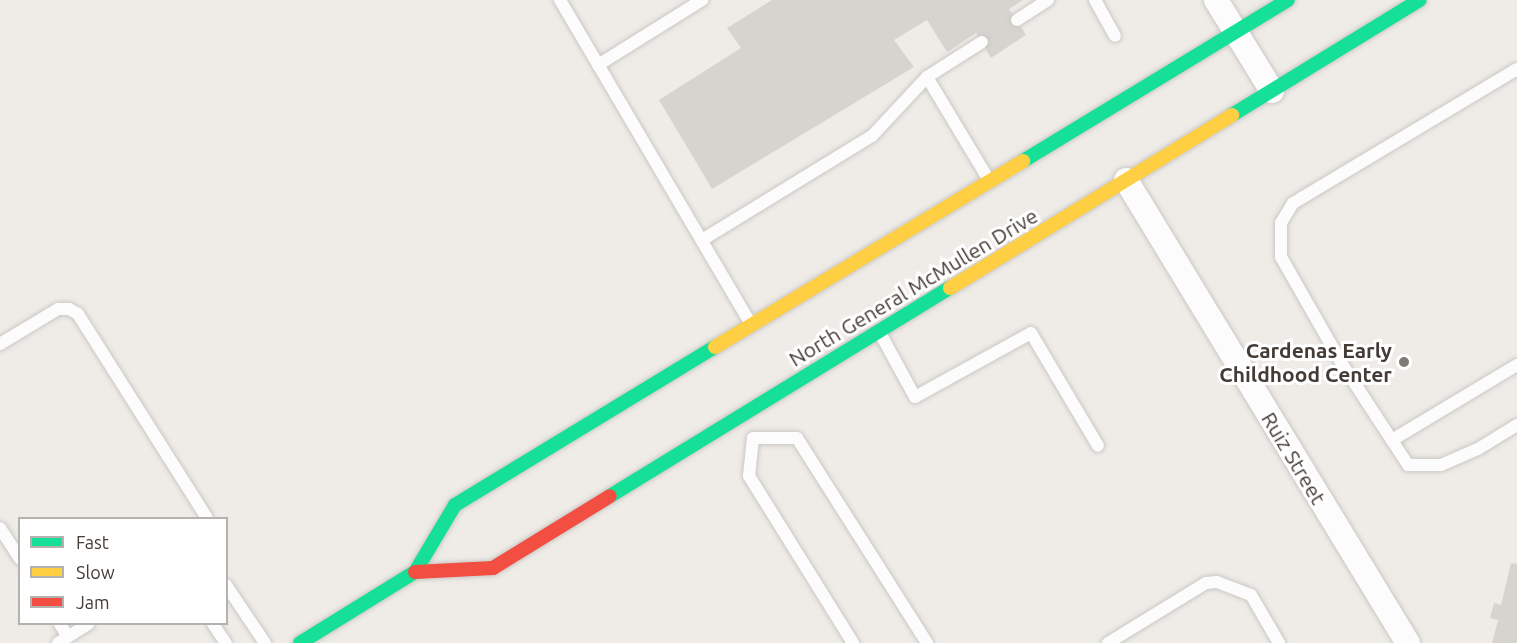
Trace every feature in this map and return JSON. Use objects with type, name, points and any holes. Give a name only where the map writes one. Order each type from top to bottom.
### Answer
[{"type":"main road","name":"North General McMullen Drive","points":[[300,643],[416,572],[456,505],[1288,0]]},
{"type":"main road","name":"North General McMullen Drive","points":[[416,572],[493,568],[739,416],[880,333],[1420,0]]},
{"type":"street","points":[[1216,0],[1272,91]]},
{"type":"street","name":"Ruiz Street","points":[[1126,180],[1408,643]]},
{"type":"lane","points":[[560,0],[752,325]]},
{"type":"lane","points":[[598,65],[702,0]]},
{"type":"lane","points":[[1017,20],[1048,0]]},
{"type":"lane","points":[[1095,0],[1115,36]]},
{"type":"lane","points":[[702,240],[872,136],[927,77],[982,42]]},
{"type":"lane","points":[[1517,69],[1293,203],[1281,223],[1281,257],[1342,364],[1408,465],[1441,465],[1478,449],[1517,425]]},
{"type":"lane","points":[[927,77],[990,181]]},
{"type":"lane","points":[[0,344],[58,309],[69,309],[78,314],[206,517]]},
{"type":"lane","points":[[880,333],[915,397],[1031,333],[1098,446]]},
{"type":"lane","points":[[1392,440],[1517,365]]},
{"type":"lane","points":[[739,416],[753,438],[749,476],[853,643]]},
{"type":"lane","points":[[753,438],[797,438],[927,643]]},
{"type":"lane","points":[[0,528],[18,556]]},
{"type":"lane","points":[[1108,643],[1206,583],[1217,582],[1251,596],[1280,643]]},
{"type":"lane","points":[[228,588],[265,643]]},
{"type":"lane","points":[[60,625],[63,640],[86,625]]},
{"type":"lane","points":[[214,625],[226,643]]},
{"type":"building","points":[[772,0],[1023,0],[1009,9],[1026,35],[991,58],[976,33],[947,52],[927,20],[894,40],[914,67],[712,189],[659,100],[741,48],[727,28]]},
{"type":"building","points":[[1511,563],[1517,564],[1517,643],[1492,643],[1498,620],[1490,618],[1494,603],[1501,605]]},
{"type":"traffic: fast","points":[[1023,161],[1288,0]]},
{"type":"traffic: fast","points":[[1232,115],[1420,0]]},
{"type":"traffic: fast","points":[[610,496],[950,288]]},
{"type":"traffic: fast","points":[[300,643],[415,572],[455,505],[715,347]]},
{"type":"traffic: slow","points":[[950,288],[1232,115]]},
{"type":"traffic: slow","points":[[715,347],[1023,161]]},
{"type":"traffic: jam","points":[[415,572],[493,568],[610,496]]},
{"type":"place","name":"Cardenas Early Childhood Center","points":[[1404,362]]}]
